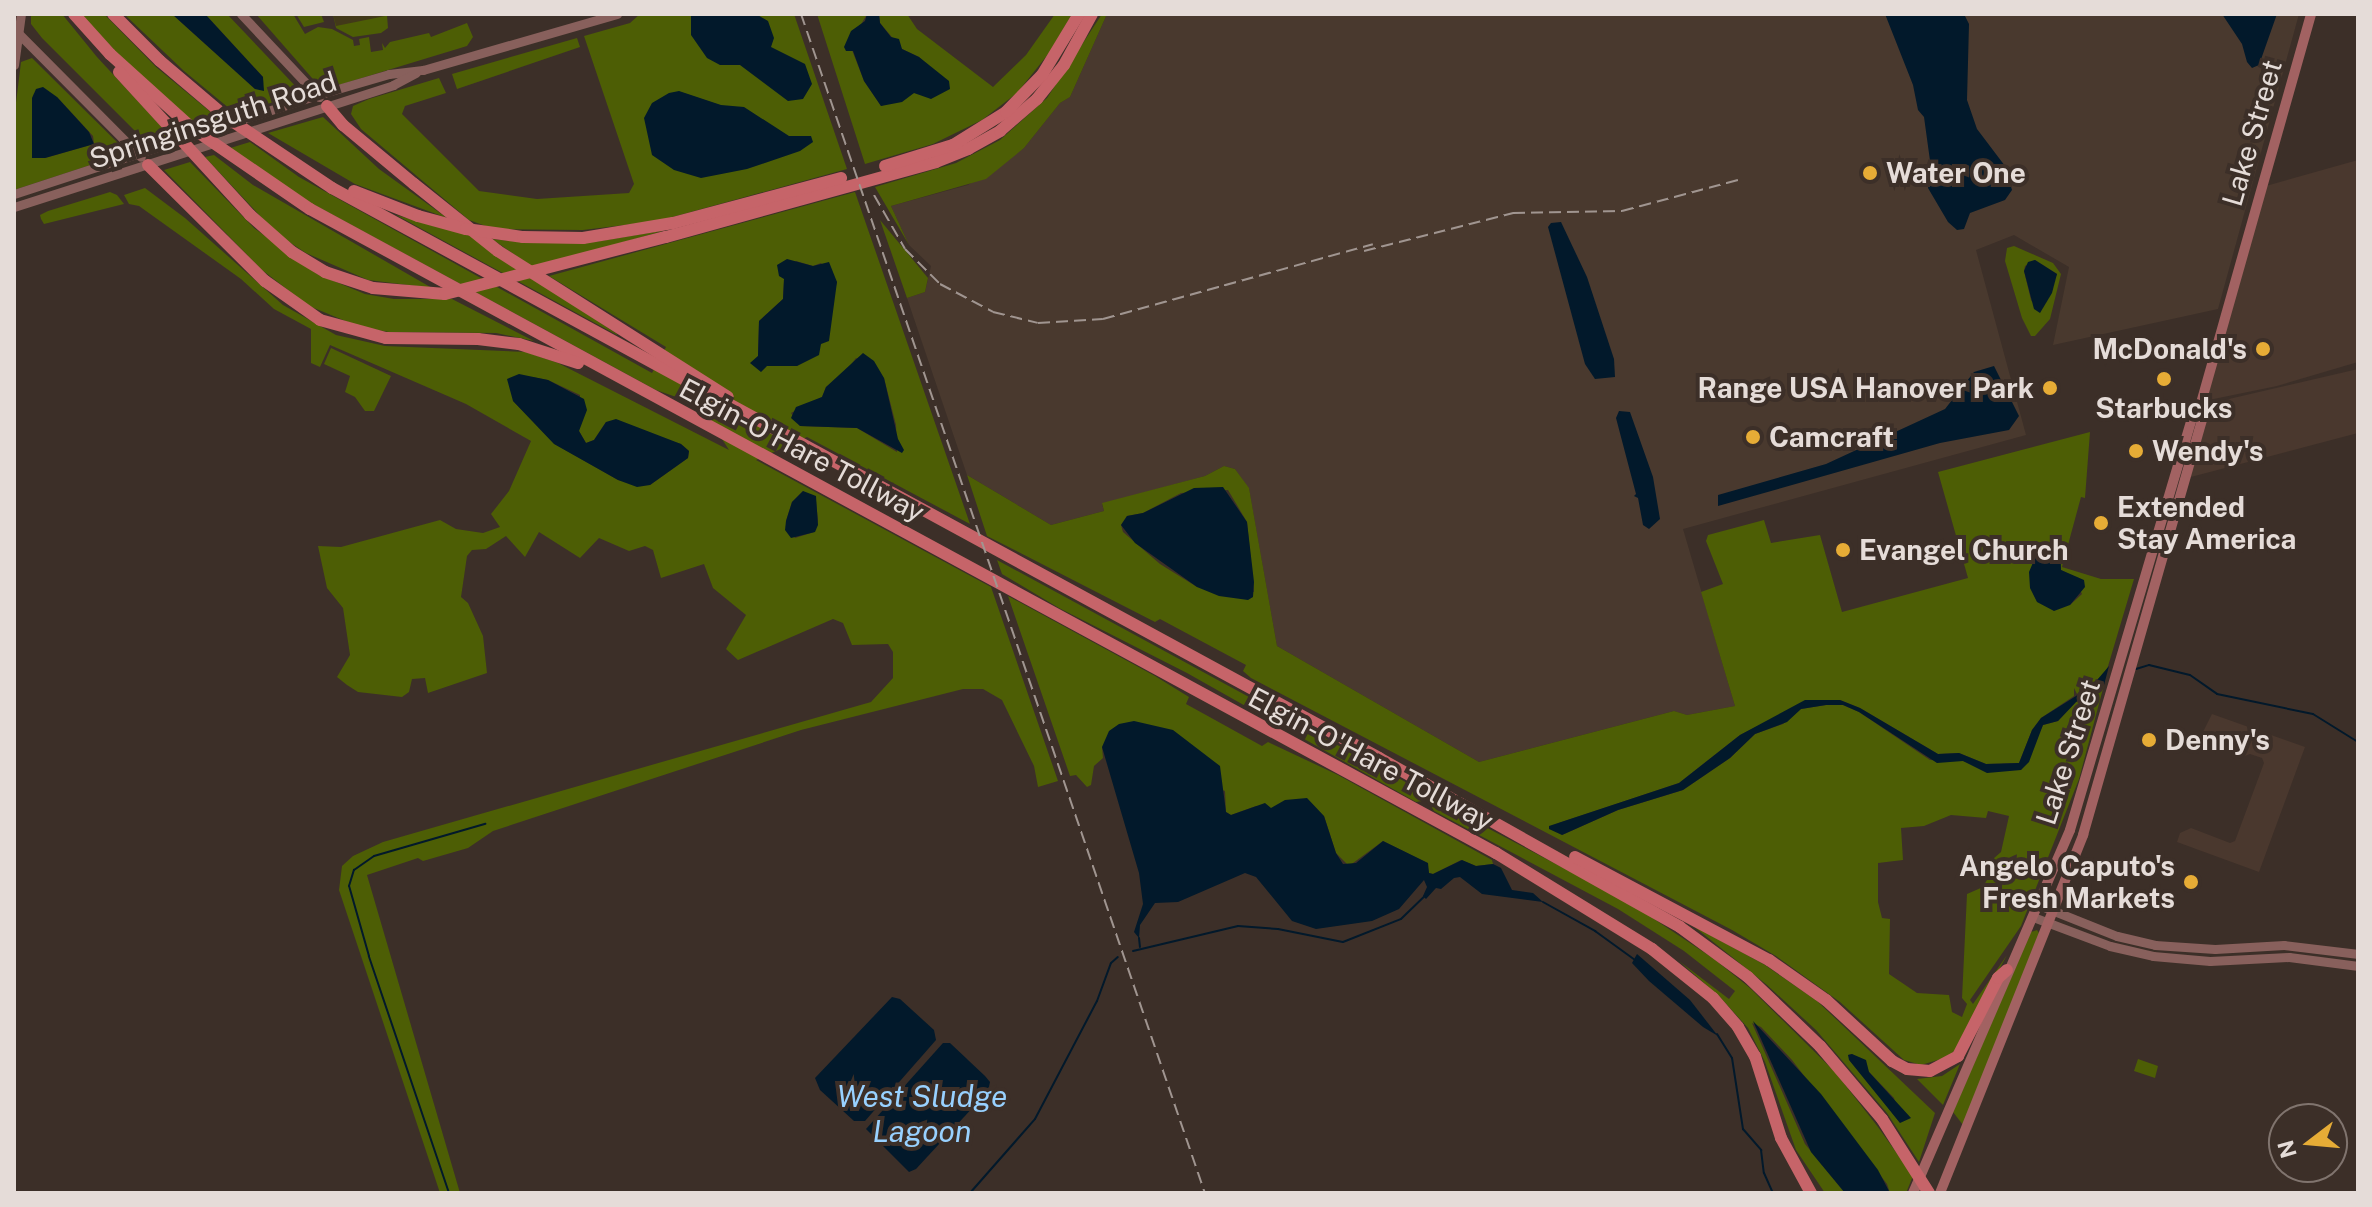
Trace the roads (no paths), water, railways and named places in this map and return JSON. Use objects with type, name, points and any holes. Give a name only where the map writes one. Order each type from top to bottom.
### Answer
[{"type":"highway","points":[[113,14],[199,96],[260,139],[357,192],[418,216],[466,229],[523,237],[615,235],[838,183]]},
{"type":"highway","points":[[883,171],[953,145],[1006,112],[1042,75],[1079,14]]},
{"type":"highway","points":[[77,18],[92,42],[273,237],[315,267],[373,288],[426,294],[474,289],[838,183],[955,155],[1011,122],[1052,81],[1092,14]]},
{"type":"highway","name":"Elgin-O'Hare Tollway","points":[[77,18],[192,128],[221,151],[310,209],[1541,880],[1652,949],[1730,1015],[1755,1056],[1781,1138],[1811,1193]]},
{"type":"highway","points":[[327,106],[343,125],[487,242],[659,361]]},
{"type":"highway","name":"Elgin-O'Hare Tollway","points":[[260,139],[332,188],[659,361],[851,468],[863,480],[1379,758]]},
{"type":"highway","points":[[144,160],[265,281],[320,320],[386,338],[497,340],[541,349],[662,406],[677,409]]},
{"type":"highway","points":[[1379,758],[1745,945],[1801,981],[1892,1061],[1907,1069],[1930,1071],[1958,1056],[1998,978],[2007,970]]},
{"type":"highway","points":[[1379,758],[1666,919],[1748,977],[1820,1046],[1858,1088],[1929,1193]]},
{"type":"main road","name":"Lake Street","points":[[1913,1193],[2007,970],[2070,831],[2124,670],[2189,429],[2201,403],[2311,14]]},
{"type":"main road","name":"Lake Street","points":[[1941,1190],[2052,918],[2106,762],[2124,670]]},
{"type":"street","points":[[14,65],[16,31],[21,14]]},
{"type":"street","points":[[241,14],[327,106]]},
{"type":"street","name":"Springinsguth Road","points":[[14,207],[317,95],[389,74],[423,70],[617,14]]},
{"type":"street","points":[[16,31],[144,160]]},
{"type":"street","name":"Springinsguth Road","points":[[14,194],[144,160],[327,106],[393,85],[423,70]]},
{"type":"street","points":[[2039,905],[2052,918],[2110,946],[2165,958],[2210,961],[2289,957],[2358,966]]},
{"type":"street","points":[[2033,917],[2052,918],[2155,945],[2215,949],[2284,945],[2358,954]]},
{"type":"water","points":[[172,14],[205,14],[263,77],[264,91],[255,89]]},
{"type":"water","points":[[691,14],[756,14],[768,21],[774,38],[771,47],[805,64],[812,84],[803,99],[788,101],[740,65],[720,65],[707,58],[691,35]]},
{"type":"water","points":[[867,14],[879,14],[880,23],[891,37],[899,39],[902,49],[919,57],[949,81],[950,89],[931,99],[914,93],[902,102],[881,106],[864,81],[853,51],[846,51],[844,47],[851,31],[865,21]]},
{"type":"water","points":[[1885,14],[1964,14],[1969,24],[1967,100],[1977,129],[2005,166],[2012,190],[2005,200],[1970,213],[1964,229],[1957,230],[1948,222],[1928,188],[1931,168],[1924,117],[1918,110],[1913,85]]},
{"type":"water","points":[[2222,14],[2277,14],[2259,65],[2252,68],[2247,62],[2242,44]]},
{"type":"water","points":[[43,87],[57,97],[89,132],[94,144],[45,158],[32,158],[32,98],[36,89]]},
{"type":"water","points":[[679,91],[721,105],[744,107],[789,136],[811,136],[813,142],[800,151],[747,169],[701,178],[674,170],[652,155],[644,118],[652,103]]},
{"type":"water","points":[[1561,222],[1587,277],[1614,359],[1615,377],[1595,379],[1585,364],[1548,227],[1551,223]]},
{"type":"water","points":[[787,259],[813,266],[829,262],[837,282],[829,341],[821,344],[819,355],[797,366],[767,366],[761,372],[750,363],[758,356],[759,321],[783,299],[784,279],[779,276],[777,265]]},
{"type":"water","points":[[2035,260],[2057,274],[2052,293],[2040,313],[2034,309],[2024,271],[2028,262]]},
{"type":"water","points":[[863,353],[874,361],[884,378],[898,439],[904,450],[902,453],[857,428],[800,426],[791,418],[796,407],[822,397],[826,387]]},
{"type":"water","points":[[1994,366],[2019,416],[2009,430],[1940,443],[1718,506],[1718,495],[1826,464],[1945,409],[1974,372]]},
{"type":"water","points":[[519,374],[548,380],[584,399],[587,410],[579,431],[586,443],[594,440],[606,422],[616,419],[681,444],[689,451],[688,458],[650,485],[637,487],[618,480],[554,444],[513,401],[507,379]]},
{"type":"water","points":[[1619,411],[1630,412],[1653,477],[1660,519],[1649,529],[1643,525],[1638,498],[1634,496],[1616,418]]},
{"type":"water","points":[[1223,487],[1247,522],[1254,582],[1253,597],[1248,600],[1219,596],[1197,587],[1135,543],[1121,525],[1127,516],[1143,513],[1194,488]]},
{"type":"water","points":[[803,491],[816,496],[818,525],[815,532],[791,538],[785,530],[786,521],[792,502]]},
{"type":"water","points":[[2056,542],[2060,547],[2061,570],[2084,580],[2085,587],[2070,605],[2054,611],[2037,602],[2030,588],[2029,572],[2037,553]]},
{"type":"water","points":[[2109,666],[2104,685],[2076,702],[2058,721],[2043,725],[2029,762],[2021,770],[1987,773],[1963,761],[1937,763],[1859,712],[1843,705],[1826,705],[1801,709],[1787,722],[1755,734],[1730,758],[1683,790],[1618,810],[1562,835],[1549,829],[1549,826],[1679,783],[1740,735],[1805,700],[1840,700],[1860,708],[1938,754],[1959,753],[1986,764],[2019,763],[2032,730],[2041,718],[2092,686]]},
{"type":"water","points":[[1134,721],[1173,730],[1220,766],[1226,812],[1231,815],[1265,803],[1271,808],[1285,800],[1307,798],[1324,816],[1336,853],[1343,864],[1356,863],[1383,841],[1428,863],[1429,873],[1433,874],[1462,860],[1476,866],[1493,864],[1501,868],[1512,890],[1533,893],[1543,902],[1482,894],[1460,877],[1441,889],[1436,888],[1426,899],[1423,896],[1427,887],[1424,880],[1399,909],[1372,921],[1316,929],[1292,921],[1256,877],[1245,873],[1178,902],[1155,903],[1140,925],[1139,938],[1134,932],[1143,904],[1139,873],[1102,747],[1109,731],[1119,724]]},
{"type":"water","points":[[1637,954],[1690,1000],[1718,1036],[1649,981],[1632,963]]},
{"type":"water","points":[[892,997],[900,999],[934,1030],[936,1040],[865,1121],[854,1121],[820,1090],[815,1078]]},
{"type":"water","points":[[1753,1021],[1821,1094],[1878,1170],[1890,1193],[1845,1193],[1811,1152]]},
{"type":"water","name":"West Sludge Lagoon","points":[[943,1043],[950,1043],[985,1076],[990,1082],[988,1091],[916,1169],[909,1172],[866,1129]]},
{"type":"water","points":[[1848,1055],[1866,1060],[1869,1072],[1911,1118],[1900,1123],[1849,1060]]},
{"type":"waterway","points":[[2136,669],[2149,665],[2190,675],[2217,694],[2313,714],[2358,742]]},
{"type":"waterway","points":[[449,1193],[369,956],[349,886],[354,870],[374,856],[485,824]]},
{"type":"waterway","points":[[1133,951],[1238,926],[1278,929],[1343,942],[1401,919],[1425,896]]},
{"type":"waterway","points":[[1543,902],[1595,931],[1635,960]]},
{"type":"waterway","points":[[1139,938],[1140,947]]},
{"type":"waterway","points":[[970,1193],[1035,1119],[1097,1001],[1111,963],[1118,957]]},
{"type":"waterway","points":[[1717,1034],[1732,1058],[1743,1129],[1761,1150],[1764,1173],[1773,1193]]},
{"type":"railway","points":[[801,14],[1205,1193]]},
{"type":"railway","points":[[1364,251],[1513,213],[1622,211],[1738,180]]},
{"type":"railway","points":[[874,195],[905,249],[940,284],[993,312],[1038,323],[1103,319],[1373,244]]},
{"type":"place","name":"Water One","points":[[1870,173]]},
{"type":"place","name":"McDonald's","points":[[2263,349]]},
{"type":"place","name":"Starbucks","points":[[2164,379]]},
{"type":"place","name":"Range USA Hanover Park","points":[[2050,388]]},
{"type":"place","name":"Camcraft","points":[[1753,437]]},
{"type":"place","name":"Wendy's","points":[[2136,451]]},
{"type":"place","name":"Extended Stay America","points":[[2101,523]]},
{"type":"place","name":"Evangel Church","points":[[1843,550]]},
{"type":"place","name":"Denny's","points":[[2149,740]]},
{"type":"place","name":"Angelo Caputo's Fresh Markets","points":[[2191,882]]}]
